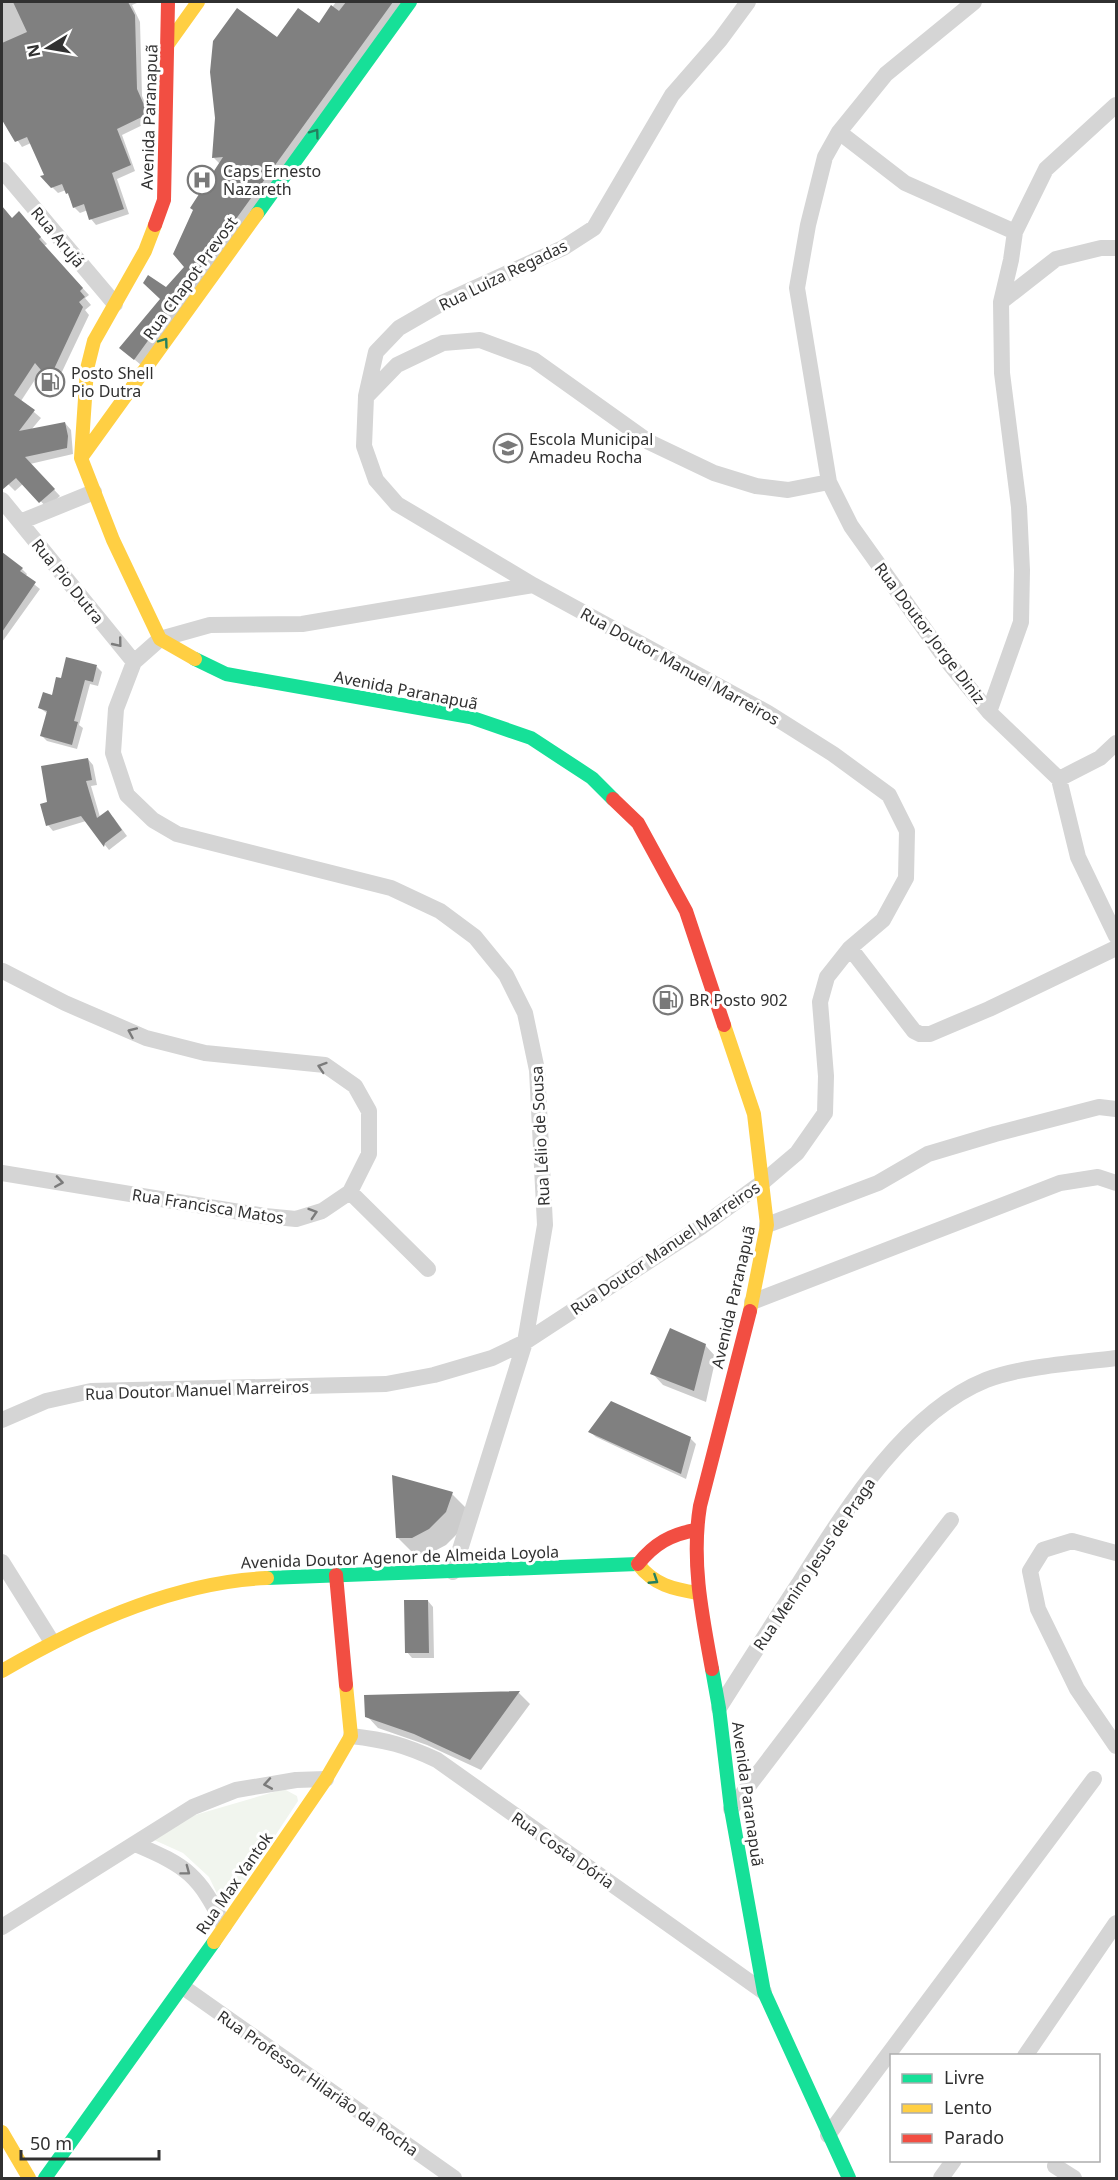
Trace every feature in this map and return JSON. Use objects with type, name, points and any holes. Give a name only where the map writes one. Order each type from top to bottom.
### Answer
[{"type":"street","name":"Avenida Paranapuã","points":[[168,2],[164,200],[145,251],[94,341],[87,369],[81,458],[113,540],[160,639],[188,656],[226,674],[470,717],[531,738],[592,778],[638,822],[686,911],[754,1114],[764,1182],[766,1225],[752,1302],[700,1506],[696,1530],[698,1593],[719,1708],[731,1809],[764,1992],[849,2178]]},
{"type":"street","points":[[168,44],[198,2]]},
{"type":"street","name":"Rua Chapot Prevost","points":[[81,458],[410,2]]},
{"type":"street","name":"Rua Luiza Regadas","points":[[366,397],[376,352],[399,328],[444,302],[563,248],[594,228],[672,95],[720,40],[748,2]]},
{"type":"street","points":[[366,397],[398,365],[443,344],[480,340],[534,360],[649,442],[714,473],[756,486],[788,490],[829,482],[796,288],[808,225],[825,157],[839,132],[886,74],[974,2]]},
{"type":"street","points":[[990,712],[1021,622],[1022,570],[1019,507],[1002,373],[1001,302],[1015,232],[1046,170],[1116,105]]},
{"type":"street","points":[[839,132],[904,183],[1015,232]]},
{"type":"street","name":"Rua Arujá","points":[[2,170],[115,304]]},
{"type":"street","points":[[1001,302],[1056,259],[1101,248],[1116,248]]},
{"type":"street","name":"Rua Doutor Manuel Marreiros","points":[[2,1420],[46,1401],[91,1391],[386,1384],[434,1375],[492,1358],[525,1342],[701,1227],[764,1182],[797,1153],[825,1113],[826,1076],[820,1002],[827,977],[850,948],[883,920],[906,878],[907,831],[889,795],[833,754],[768,713],[532,585],[397,504],[376,480],[364,446],[366,397]]},
{"type":"street","name":"Rua Doutor Jorge Diniz","points":[[829,482],[851,526],[948,662],[990,712],[1059,779]]},
{"type":"street","points":[[20,522],[94,492]]},
{"type":"street","name":"Rua Pio Dutra","points":[[2,500],[134,662]]},
{"type":"street","points":[[160,639],[210,625],[302,624],[532,585]]},
{"type":"street","name":"Rua Lélio de Sousa","points":[[160,639],[134,662],[116,709],[113,753],[127,795],[153,820],[177,834],[391,888],[440,910],[475,937],[506,975],[525,1013],[537,1070],[545,1225],[525,1342],[453,1572]]},
{"type":"street","points":[[1116,743],[1100,758],[1059,779],[1077,857],[1116,936]]},
{"type":"street","points":[[850,948],[914,1031],[920,1034],[930,1034],[989,1010],[1116,948]]},
{"type":"street","name":"Rua Francisca Matos","points":[[2,968],[65,1003],[146,1038],[205,1053],[325,1065],[355,1086],[369,1111],[369,1154],[350,1192],[322,1211],[296,1219],[265,1216],[2,1173]]},
{"type":"street","points":[[766,1225],[878,1182],[928,1154],[1099,1107],[1116,1109]]},
{"type":"street","points":[[752,1302],[1060,1183],[1098,1177],[1116,1184]]},
{"type":"street","points":[[350,1192],[428,1269]]},
{"type":"street","name":"Rua Menino Jesus de Praga","points":[[719,1708],[839,1522],[883,1462],[938,1407],[986,1380],[1028,1370],[1116,1358]]},
{"type":"street","points":[[731,1809],[951,1520]]},
{"type":"street","points":[[696,1530],[671,1537],[652,1546],[638,1564],[658,1585],[698,1593]]},
{"type":"street","points":[[1116,1553],[1072,1541],[1043,1550],[1030,1571],[1038,1609],[1077,1689],[1116,1746]]},
{"type":"street","points":[[2,1562],[52,1642]]},
{"type":"street","name":"Avenida Doutor Agenor de Almeida Loyola","points":[[2,1671],[52,1642],[150,1600],[242,1579],[638,1564]]},
{"type":"street","points":[[336,1575],[351,1736]]},
{"type":"street","name":"Rua Max Yantok","points":[[45,2178],[183,1987],[327,1779],[351,1736]]},
{"type":"street","name":"Rua Costa Dória","points":[[351,1736],[384,1739],[437,1760],[764,1992]]},
{"type":"street","points":[[2,1927],[193,1807],[236,1790],[296,1780],[327,1779]]},
{"type":"street","points":[[828,2135],[1094,1779]]},
{"type":"street","points":[[135,1844],[165,1856],[191,1873],[209,1896],[224,1926]]},
{"type":"street","points":[[1027,2054],[1116,1923]]},
{"type":"street","name":"Rua Professor Hilarião da Rocha","points":[[183,1987],[454,2178]]},
{"type":"street","points":[[2,2132],[29,2178]]},
{"type":"street","points":[[941,2178],[953,2162]]},
{"type":"street","points":[[1055,2166],[1074,2178]]},
{"type":"shaded area","points":[[284,1789],[297,1796],[298,1801],[240,1889],[222,1904],[209,1877],[183,1853],[152,1839],[178,1820]]},
{"type":"building","points":[[13,2],[128,2],[135,15],[137,89],[148,114],[117,129],[131,165],[112,173],[124,209],[89,220],[84,204],[73,208],[62,184],[51,188],[40,176],[44,175],[27,137],[15,142],[2,120],[2,43],[27,32]]},
{"type":"building","points":[[346,2],[393,2],[134,360],[119,348],[160,299],[143,283],[148,275],[166,287],[184,267],[173,254],[193,210],[190,208],[223,157],[212,158],[215,118],[210,72],[213,41],[237,8],[277,37],[298,8],[319,23],[331,5],[339,11]]},
{"type":"building","points":[[2,206],[12,218],[19,211],[41,237],[39,239],[83,288],[80,291],[85,297],[79,302],[83,307],[54,369],[46,376],[35,363],[14,395],[35,410],[19,431],[65,422],[68,436],[67,448],[25,457],[55,489],[39,503],[16,478],[2,490]]},
{"type":"building","points":[[2,552],[23,568],[20,571],[36,582],[2,632]]},
{"type":"building","points":[[66,657],[97,665],[93,682],[85,680],[74,721],[78,722],[72,745],[40,736],[47,711],[38,708],[43,692],[52,695],[56,677],[61,678]]},
{"type":"building","points":[[88,758],[92,780],[86,781],[97,818],[108,810],[122,830],[105,843],[104,847],[81,816],[46,826],[40,804],[47,802],[41,766]]},
{"type":"building","points":[[670,1328],[706,1344],[694,1391],[650,1374]]},
{"type":"building","points":[[611,1401],[691,1437],[681,1474],[588,1432]]},
{"type":"building","points":[[392,1475],[453,1492],[446,1512],[429,1529],[412,1538],[396,1538]]},
{"type":"building","points":[[404,1600],[428,1600],[429,1653],[405,1653]]},
{"type":"building","points":[[520,1691],[470,1760],[414,1734],[365,1717],[364,1695]]},
{"type":"traffic: fast","points":[[257,214],[410,2]]},
{"type":"traffic: fast","points":[[195,659],[226,674],[470,717],[531,738],[592,778],[613,799]]},
{"type":"traffic: fast","points":[[267,1578],[638,1564]]},
{"type":"traffic: fast","points":[[712,1669],[731,1809],[764,1992],[849,2178]]},
{"type":"traffic: fast","points":[[45,2178],[214,1942]]},
{"type":"traffic: slow","points":[[168,44],[198,2]]},
{"type":"traffic: slow","points":[[81,458],[257,214]]},
{"type":"traffic: slow","points":[[155,225],[145,251],[94,341],[87,369],[81,458],[113,540],[160,639],[195,659]]},
{"type":"traffic: slow","points":[[724,1025],[754,1114],[767,1225],[750,1311]]},
{"type":"traffic: slow","points":[[638,1564],[651,1577],[665,1585],[698,1593]]},
{"type":"traffic: slow","points":[[2,1671],[96,1622],[163,1597],[232,1581],[267,1578]]},
{"type":"traffic: slow","points":[[214,1942],[326,1779],[351,1736],[346,1685]]},
{"type":"traffic: slow","points":[[2,2132],[29,2178]]},
{"type":"traffic: jam","points":[[155,225],[164,200],[168,2]]},
{"type":"traffic: jam","points":[[613,799],[638,823],[686,911],[724,1025]]},
{"type":"traffic: jam","points":[[712,1669],[697,1568],[700,1506],[750,1311]]},
{"type":"traffic: jam","points":[[638,1564],[664,1541],[696,1530]]},
{"type":"traffic: jam","points":[[336,1575],[346,1685]]},
{"type":"place","name":"Caps Ernesto Nazareth","points":[[202,180]]},
{"type":"place","name":"Posto Shell Pio Dutra","points":[[50,382]]},
{"type":"place","name":"Escola Municipal Amadeu Rocha","points":[[508,448]]},
{"type":"place","name":"BR Posto 902","points":[[668,1000]]}]
